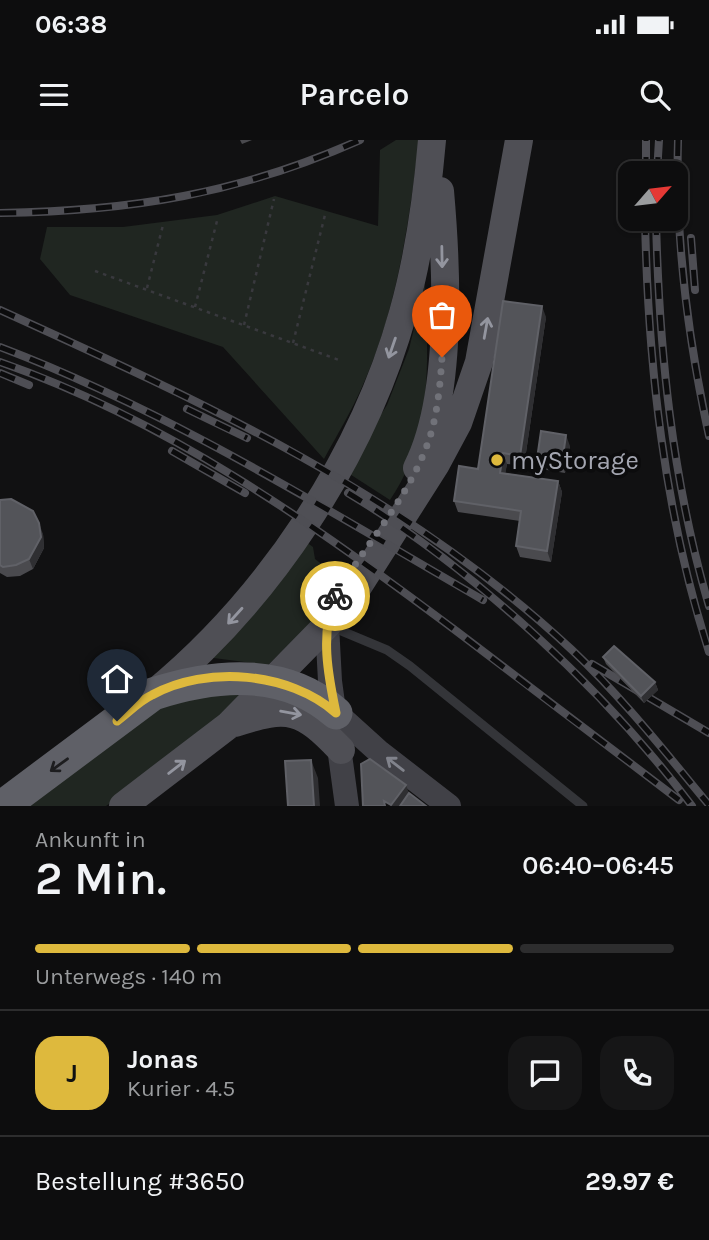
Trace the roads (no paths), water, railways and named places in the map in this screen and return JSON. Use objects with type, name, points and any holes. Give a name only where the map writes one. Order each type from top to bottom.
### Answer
[{"type":"highway","points":[[4,806],[152,694],[212,679],[233,677],[274,681],[313,695],[336,713]]},
{"type":"main road","points":[[347,806],[330,681],[327,625],[335,597],[407,485],[426,450],[433,424],[440,380],[443,306],[440,195],[433,140]]},
{"type":"main road","points":[[152,694],[208,645],[270,573],[302,526],[364,419],[409,293],[425,205],[433,140]]},
{"type":"main road","points":[[123,806],[229,724],[327,625],[354,593],[458,423],[481,352],[518,146]]},
{"type":"main road","points":[[229,724],[268,712],[293,712],[314,722],[341,750]]},
{"type":"main road","points":[[336,713],[378,751],[449,806]]},
{"type":"lane","points":[[327,625],[387,650],[410,666],[583,806]]},
{"type":"railway","points":[[0,213],[95,208],[184,196],[271,174],[360,140]]},
{"type":"railway","points":[[646,140],[646,161]]},
{"type":"railway","points":[[658,161],[659,140]]},
{"type":"railway","points":[[678,140],[684,289],[709,436]]},
{"type":"railway","points":[[645,231],[650,329],[661,438],[680,546],[709,652]]},
{"type":"railway","points":[[656,231],[660,317],[670,414],[686,511],[709,606]]},
{"type":"railway","points":[[691,238],[695,290]]},
{"type":"railway","points":[[0,310],[227,417],[372,498],[441,544],[508,594],[572,650],[626,706],[709,805]]},
{"type":"railway","points":[[0,347],[125,401],[186,432],[306,497],[483,600]]},
{"type":"railway","points":[[0,362],[62,386],[122,414],[238,478],[348,552],[455,630],[679,800]]},
{"type":"railway","points":[[0,373],[29,385]]},
{"type":"railway","points":[[187,409],[247,438]]},
{"type":"railway","points":[[172,451],[245,493]]},
{"type":"railway","points":[[348,493],[442,557],[534,634],[619,719],[692,806]]},
{"type":"railway","points":[[592,664],[709,733]]},
{"type":"place","name":"myStorage","points":[[497,460]]}]
